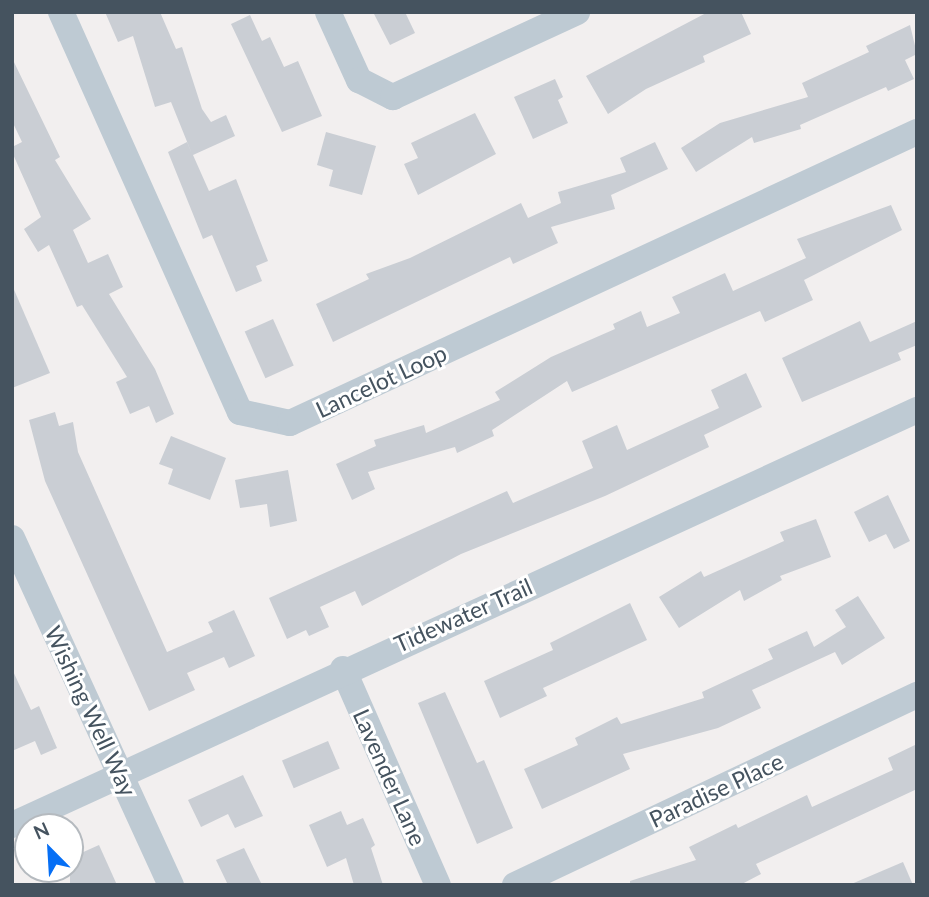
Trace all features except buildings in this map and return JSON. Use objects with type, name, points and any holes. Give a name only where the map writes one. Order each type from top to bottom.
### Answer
[{"type":"street","name":"Lancelot Loop","points":[[61,12],[240,412],[290,423],[917,132]]},
{"type":"street","points":[[328,12],[359,80],[393,97],[577,12]]},
{"type":"street","name":"Tidewater Trail","points":[[12,825],[343,669],[917,410]]},
{"type":"street","name":"Wishing Well Way","points":[[12,538],[171,885]]},
{"type":"street","name":"Lavender Lane","points":[[343,669],[438,885]]},
{"type":"street","name":"Paradise Place","points":[[515,885],[917,695]]}]
